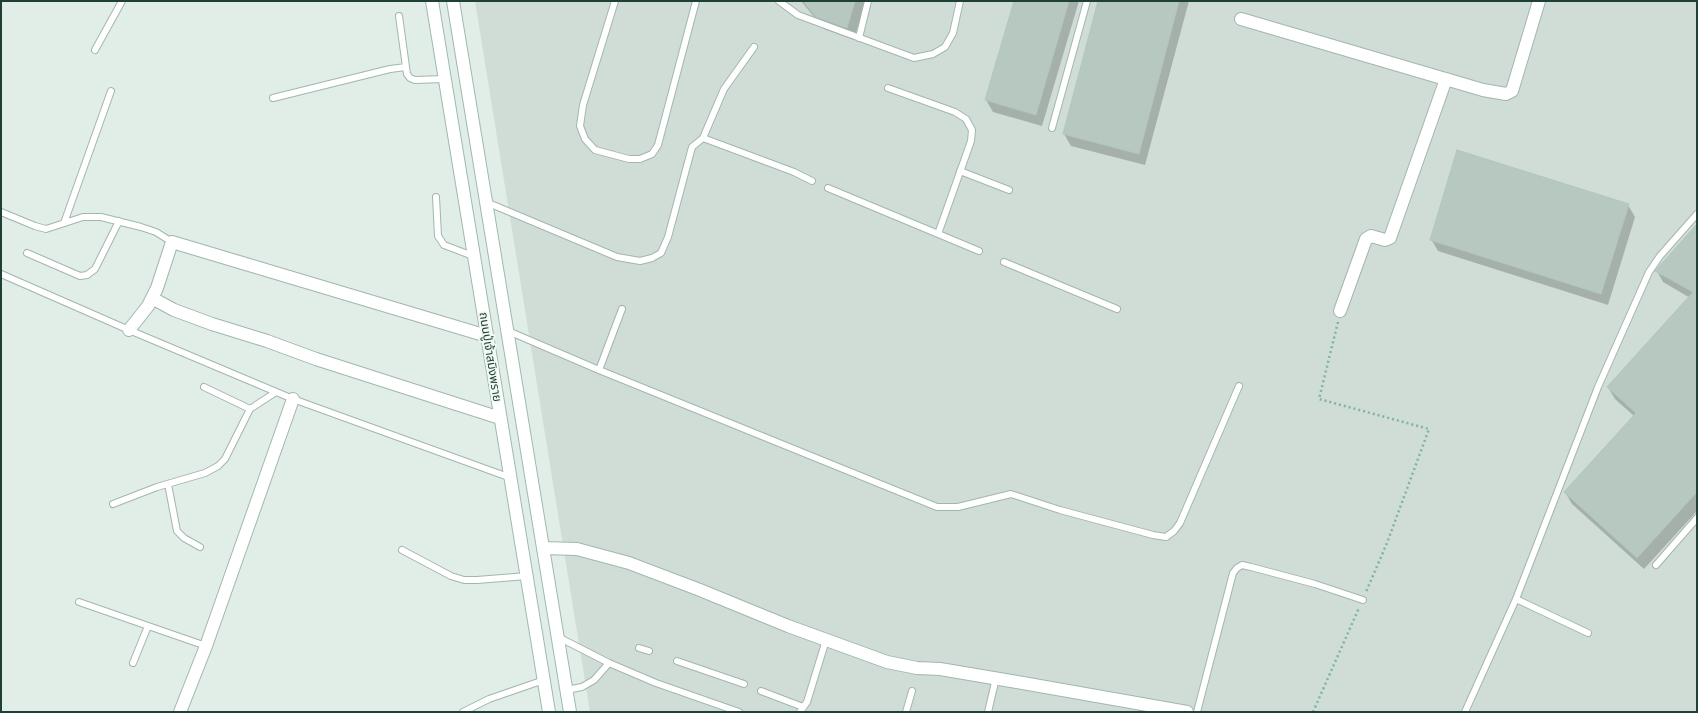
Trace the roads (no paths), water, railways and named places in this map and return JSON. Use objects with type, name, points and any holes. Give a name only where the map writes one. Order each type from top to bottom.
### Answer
[{"type":"street","name":"ถนนปู่เจ้าสมิงพราย","points":[[432,1],[549,712]]},
{"type":"street","name":"ถนนปู่เจ้าสมิงพราย","points":[[453,1],[570,712]]},
{"type":"street","points":[[1241,19],[1483,90],[1506,94],[1510,92],[1539,1]]},
{"type":"street","points":[[1340,312],[1366,239],[1371,236],[1389,240],[1446,79]]},
{"type":"street","points":[[129,330],[148,306],[157,288],[172,242],[487,336]]},
{"type":"street","points":[[152,298],[174,310],[212,324],[500,418]]},
{"type":"street","points":[[180,712],[206,646],[293,399]]},
{"type":"street","points":[[523,551],[543,548],[578,549],[629,563],[826,640],[887,662],[917,668],[940,669],[996,678],[1187,712]]},
{"type":"lane","points":[[95,50],[122,1]]},
{"type":"lane","points":[[616,1],[583,105],[580,126],[585,140],[595,150],[628,159],[640,159],[652,154],[658,145],[696,1]]},
{"type":"lane","points":[[779,1],[798,15],[914,58],[933,54],[944,47],[953,33],[960,1]]},
{"type":"lane","points":[[859,38],[868,1]]},
{"type":"lane","points":[[1052,128],[1087,1]]},
{"type":"lane","points":[[398,16],[407,74],[410,78],[415,80],[444,78]]},
{"type":"lane","points":[[486,202],[617,257],[640,261],[652,258],[661,253],[668,237],[692,147],[703,138],[724,89],[754,47]]},
{"type":"lane","points":[[273,98],[406,67]]},
{"type":"lane","points":[[888,88],[955,112],[966,119],[972,130],[971,141],[938,234]]},
{"type":"lane","points":[[64,223],[111,91]]},
{"type":"lane","points":[[703,138],[812,180]]},
{"type":"lane","points":[[960,171],[1009,190]]},
{"type":"lane","points":[[828,188],[980,250]]},
{"type":"lane","points":[[436,197],[438,236],[444,245],[473,256]]},
{"type":"lane","points":[[1,212],[46,229],[83,217],[101,217],[156,232],[172,242]]},
{"type":"lane","points":[[1465,712],[1516,599],[1598,387],[1649,272],[1660,256],[1697,214]]},
{"type":"lane","points":[[27,253],[80,276],[87,275],[95,269],[119,222]]},
{"type":"lane","points":[[1004,262],[1117,309]]},
{"type":"lane","points":[[1,274],[293,399],[511,478]]},
{"type":"lane","points":[[599,370],[622,309]]},
{"type":"lane","points":[[508,332],[937,507],[958,507],[1011,494],[1060,510],[1153,535],[1166,537],[1174,531],[1180,523],[1239,386]]},
{"type":"lane","points":[[204,387],[250,409]]},
{"type":"lane","points":[[113,504],[168,484],[205,473],[218,466],[225,459],[250,409],[276,392]]},
{"type":"lane","points":[[168,484],[177,531],[184,538],[200,548]]},
{"type":"lane","points":[[1656,565],[1697,518]]},
{"type":"lane","points":[[402,550],[451,576],[464,580],[527,576]]},
{"type":"lane","points":[[1197,712],[1233,573],[1237,568],[1242,566],[1251,567],[1315,584],[1363,600]]},
{"type":"lane","points":[[1516,599],[1588,633]]},
{"type":"lane","points":[[79,602],[206,646]]},
{"type":"lane","points":[[133,663],[148,626]]},
{"type":"lane","points":[[558,637],[610,663],[656,683],[739,712]]},
{"type":"lane","points":[[761,691],[802,710],[807,702],[826,640]]},
{"type":"lane","points":[[639,648],[650,651]]},
{"type":"lane","points":[[677,661],[744,684]]},
{"type":"lane","points":[[566,690],[582,687],[594,680],[610,663]]},
{"type":"lane","points":[[988,712],[996,678]]},
{"type":"lane","points":[[463,712],[489,699],[544,680]]},
{"type":"lane","points":[[906,712],[912,691]]}]
